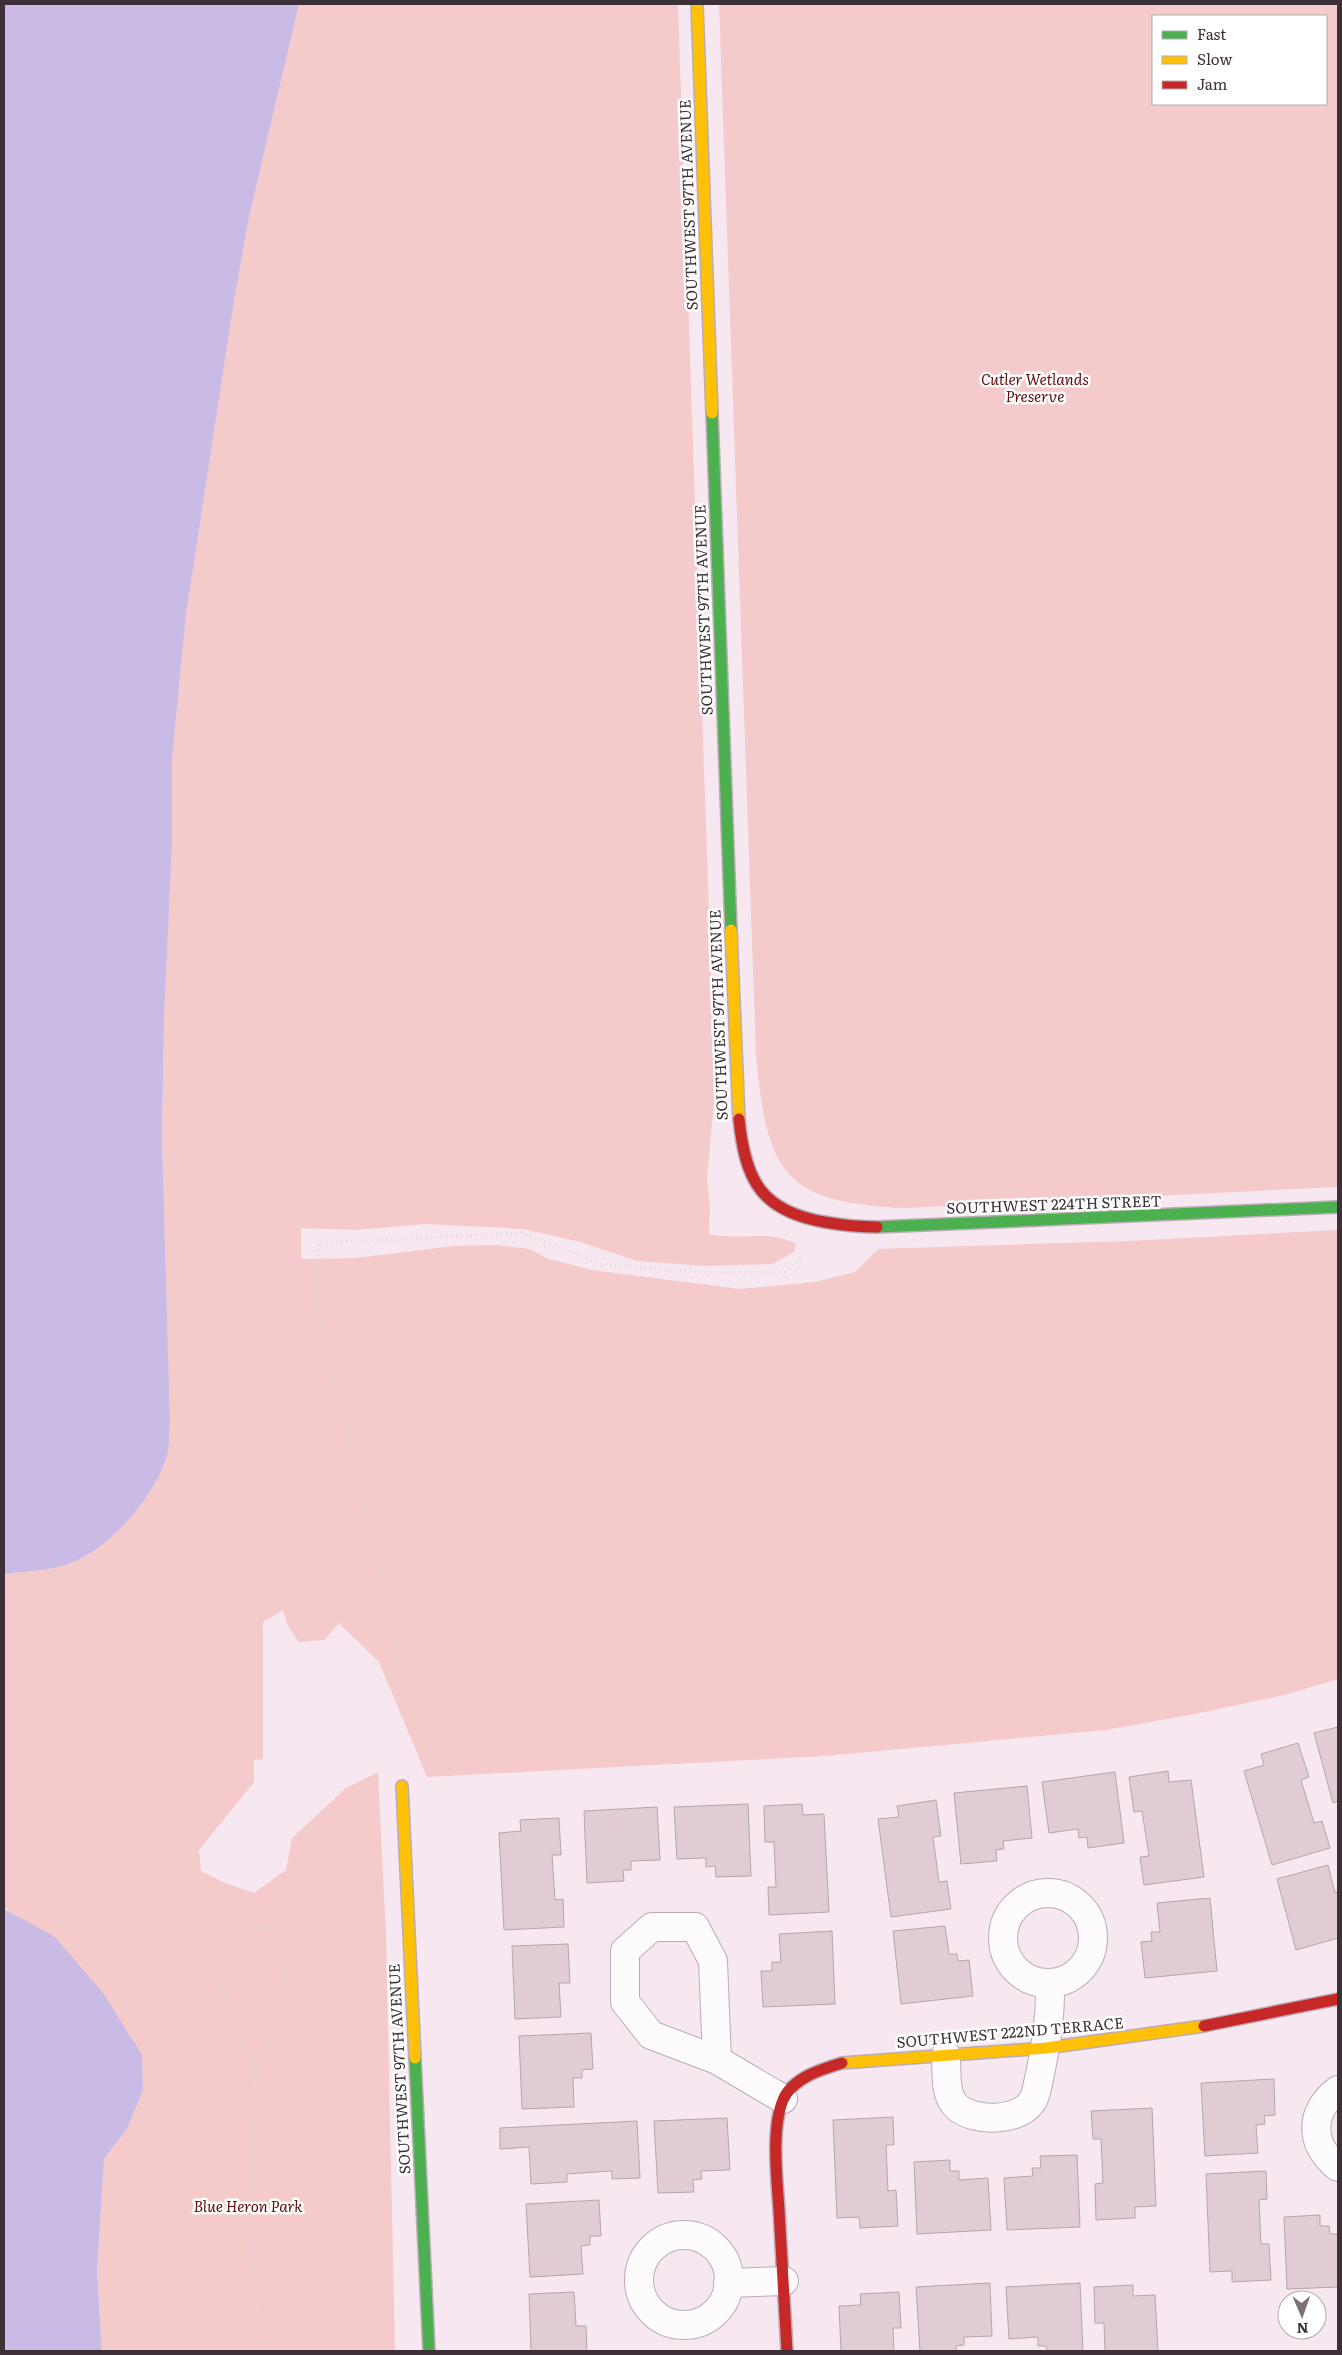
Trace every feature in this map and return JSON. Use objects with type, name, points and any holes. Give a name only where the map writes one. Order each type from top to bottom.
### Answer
[{"type":"street","name":"SOUTHWEST 97TH AVENUE","points":[[697,4],[739,1125],[742,1152],[747,1169],[756,1187],[774,1204]]},
{"type":"street","name":"SOUTHWEST 224TH STREET","points":[[774,1204],[788,1213],[836,1224],[871,1227],[1338,1207]]},
{"type":"street","name":"SOUTHWEST 97TH AVENUE","points":[[402,1786],[429,2351]]},
{"type":"street","points":[[716,2060],[713,1962],[695,1927],[652,1927],[625,1951],[625,2002],[652,2035],[716,2060],[783,2099],[779,2116],[776,2153],[787,2351]]},
{"type":"street","points":[[946,2055],[948,2091],[955,2106],[968,2114],[984,2117],[1013,2114],[1024,2110],[1033,2100],[1046,2048],[1051,2011],[1050,1983]]},
{"type":"street","name":"SOUTHWEST 222ND TERRACE","points":[[783,2099],[796,2084],[816,2071],[842,2063],[1046,2048],[1203,2026],[1338,2000]]},
{"type":"street","points":[[1338,2090],[1321,2107],[1317,2121],[1317,2135],[1321,2149],[1338,2167]]},
{"type":"street","points":[[728,2283],[784,2281]]},
{"type":"path","points":[[406,1685],[341,1408],[325,1349],[315,1292],[320,1243],[523,1233],[600,1264],[711,1273],[785,1272],[836,1224]]},
{"type":"path","points":[[256,2085],[220,1981],[215,1955],[229,1930],[251,1924],[273,1929],[288,1957],[281,2004],[256,2085],[252,2122],[254,2261],[260,2351]]},
{"type":"green space","name":"Blue Heron Park","points":[[299,4],[678,4],[715,1091],[707,1179],[710,1207],[709,1234],[775,1237],[796,1244],[794,1252],[772,1264],[705,1266],[637,1261],[580,1242],[523,1229],[425,1224],[355,1230],[301,1228],[301,1259],[356,1258],[454,1246],[494,1245],[530,1249],[549,1259],[592,1270],[740,1289],[815,1282],[855,1272],[878,1249],[1129,1241],[1338,1230],[1338,1679],[1288,1694],[1205,1712],[1106,1730],[825,1756],[427,1777],[379,1662],[339,1623],[324,1640],[299,1642],[288,1626],[283,1610],[263,1622],[263,1760],[254,1759],[254,1782],[199,1850],[201,1871],[225,1883],[254,1893],[286,1870],[292,1838],[346,1788],[378,1772],[386,1936],[395,2351],[102,2351],[97,2271],[104,2159],[127,2129],[143,2090],[142,2055],[8,1910],[4,1909],[4,1574],[63,1566],[100,1547],[127,1522],[150,1492],[168,1452],[170,1421],[162,1137],[164,1019],[172,845],[172,759],[186,615],[234,301],[249,217]]},
{"type":"green space","name":"Cutler Wetlands Preserve","points":[[719,4],[1338,4],[1338,1187],[905,1208],[864,1205],[831,1198],[807,1188],[789,1173],[776,1153],[767,1127],[756,1055]]},
{"type":"shaded area","points":[[4,4],[299,4],[249,217],[234,301],[186,615],[172,759],[172,845],[164,1019],[162,1137],[170,1421],[168,1452],[150,1492],[127,1522],[100,1547],[63,1566],[4,1574]]},
{"type":"shaded area","points":[[4,1909],[55,1937],[103,1993],[142,2055],[143,2090],[127,2129],[104,2159],[97,2271],[102,2351],[4,2351]]},
{"type":"building","points":[[1338,1727],[1338,1801],[1333,1803],[1314,1733]]},
{"type":"building","points":[[1298,1743],[1309,1777],[1301,1780],[1314,1823],[1322,1821],[1330,1848],[1272,1865],[1244,1771],[1264,1765],[1261,1754]]},
{"type":"building","points":[[1168,1771],[1169,1782],[1191,1780],[1204,1877],[1144,1885],[1140,1857],[1149,1856],[1142,1811],[1134,1812],[1129,1777]]},
{"type":"building","points":[[1115,1772],[1124,1843],[1088,1848],[1087,1837],[1079,1838],[1078,1829],[1049,1833],[1042,1782]]},
{"type":"building","points":[[1027,1786],[1032,1838],[1003,1841],[1004,1849],[996,1850],[997,1861],[961,1864],[954,1793]]},
{"type":"building","points":[[936,1800],[941,1836],[933,1837],[939,1882],[947,1881],[951,1909],[891,1917],[878,1819],[899,1817],[897,1806]]},
{"type":"building","points":[[748,1804],[751,1876],[716,1877],[715,1866],[706,1867],[706,1858],[677,1859],[674,1807]]},
{"type":"building","points":[[802,1804],[803,1815],[824,1814],[829,1912],[769,1915],[768,1887],[776,1887],[774,1842],[765,1842],[764,1806]]},
{"type":"building","points":[[657,1807],[660,1860],[631,1861],[631,1870],[623,1870],[624,1881],[587,1883],[584,1811]]},
{"type":"building","points":[[559,1818],[561,1855],[552,1855],[555,1900],[563,1899],[564,1927],[504,1930],[499,1833],[521,1831],[520,1820]]},
{"type":"building","points":[[1328,1865],[1335,1893],[1338,1892],[1338,1938],[1296,1950],[1277,1879]]},
{"type":"building","points":[[1210,1898],[1217,1971],[1145,1978],[1141,1942],[1152,1941],[1151,1932],[1160,1932],[1157,1903]]},
{"type":"building","points":[[945,1926],[949,1954],[957,1954],[958,1961],[969,1960],[973,1996],[901,2004],[893,1931]]},
{"type":"building","points":[[832,1931],[835,2004],[763,2007],[761,1971],[772,1971],[772,1962],[781,1962],[779,1934]]},
{"type":"building","points":[[568,1944],[570,1983],[559,1983],[561,2017],[515,2019],[512,1946]]},
{"type":"building","points":[[591,2033],[593,2069],[582,2070],[582,2078],[573,2078],[574,2107],[522,2109],[519,2036]]},
{"type":"building","points":[[1274,2079],[1275,2115],[1264,2116],[1265,2124],[1256,2125],[1258,2153],[1205,2156],[1201,2083]]},
{"type":"building","points":[[1152,2108],[1156,2206],[1135,2207],[1135,2218],[1096,2220],[1095,2184],[1103,2183],[1101,2139],[1093,2139],[1091,2111]]},
{"type":"building","points":[[893,2117],[894,2145],[886,2145],[888,2191],[896,2190],[898,2226],[860,2228],[859,2217],[837,2218],[833,2120]]},
{"type":"building","points":[[727,2118],[730,2170],[701,2171],[702,2179],[693,2180],[694,2192],[658,2193],[654,2121]]},
{"type":"building","points":[[637,2121],[640,2178],[612,2179],[612,2171],[567,2174],[567,2182],[531,2184],[529,2147],[500,2149],[500,2128]]},
{"type":"building","points":[[1077,2155],[1080,2227],[1007,2230],[1004,2178],[1033,2176],[1032,2168],[1041,2168],[1040,2156]]},
{"type":"building","points":[[950,2160],[950,2171],[959,2171],[959,2180],[988,2178],[991,2230],[917,2234],[914,2162]]},
{"type":"building","points":[[1266,2171],[1267,2199],[1259,2200],[1261,2244],[1269,2244],[1271,2280],[1232,2282],[1232,2271],[1210,2272],[1206,2174]]},
{"type":"building","points":[[599,2200],[601,2236],[590,2236],[590,2245],[581,2246],[583,2274],[530,2277],[526,2204]]},
{"type":"building","points":[[1320,2215],[1320,2226],[1329,2226],[1330,2234],[1338,2234],[1338,2287],[1287,2289],[1284,2217]]},
{"type":"building","points":[[990,2283],[992,2336],[964,2337],[964,2345],[956,2346],[956,2351],[920,2351],[916,2287]]},
{"type":"building","points":[[1080,2283],[1083,2351],[1047,2351],[1046,2346],[1038,2346],[1038,2337],[1009,2339],[1006,2287]]},
{"type":"building","points":[[1133,2285],[1133,2296],[1155,2295],[1158,2351],[1105,2351],[1104,2323],[1095,2323],[1094,2287]]},
{"type":"building","points":[[574,2292],[576,2326],[586,2326],[587,2351],[531,2351],[529,2294]]},
{"type":"building","points":[[899,2292],[901,2328],[893,2328],[894,2351],[841,2351],[839,2306],[861,2305],[860,2294]]},
{"type":"traffic: fast","points":[[712,413],[731,930]]},
{"type":"traffic: fast","points":[[877,1227],[1338,1207]]},
{"type":"traffic: fast","points":[[415,2058],[429,2351]]},
{"type":"traffic: slow","points":[[697,4],[712,413]]},
{"type":"traffic: slow","points":[[731,930],[739,1119]]},
{"type":"traffic: slow","points":[[402,1786],[415,2058]]},
{"type":"traffic: slow","points":[[842,2063],[1046,2048],[1204,2026]]},
{"type":"traffic: jam","points":[[739,1119],[746,1159],[752,1175],[760,1189],[771,1201],[785,1210],[803,1217],[837,1224],[877,1227]]},
{"type":"traffic: jam","points":[[1204,2026],[1338,1999]]},
{"type":"traffic: jam","points":[[787,2351],[776,2169],[776,2139],[779,2112],[787,2092],[800,2080],[842,2063]]}]
